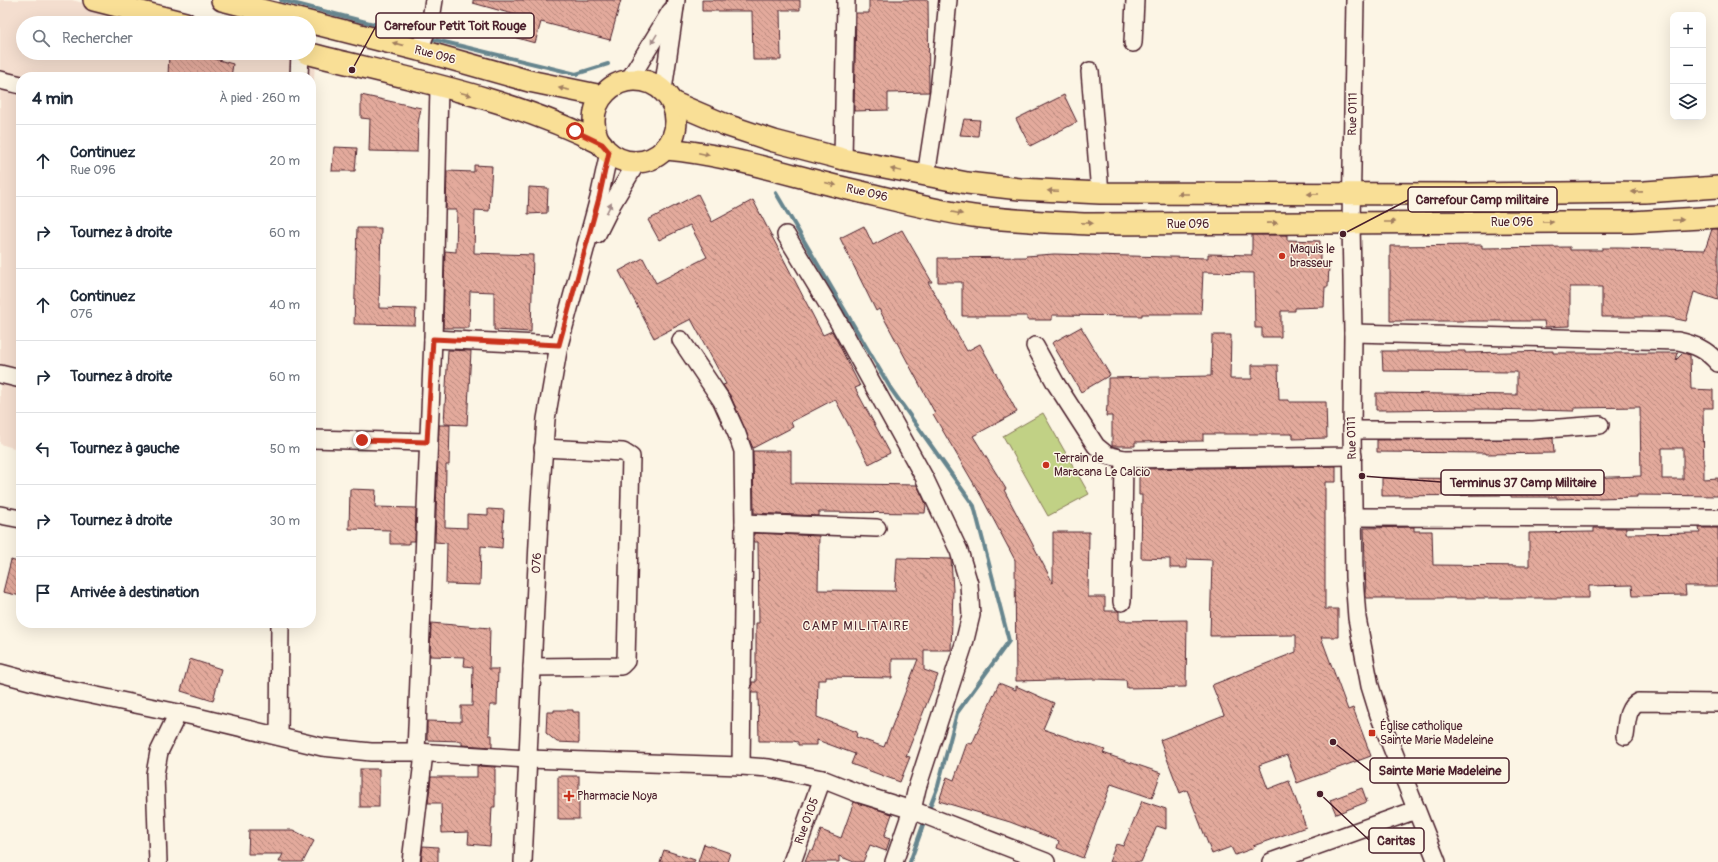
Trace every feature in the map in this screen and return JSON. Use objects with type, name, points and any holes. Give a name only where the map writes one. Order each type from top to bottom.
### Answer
[{"type":"main road","points":[[94,0],[157,16]]},
{"type":"main road","name":"Rue O96","points":[[222,0],[285,16]]},
{"type":"main road","name":"Rue O96","points":[[316,24],[419,50],[528,81],[602,96]]},
{"type":"main road","points":[[316,56],[439,87],[534,114],[575,131],[605,148],[617,158],[637,162],[648,160],[666,148],[673,136],[677,121],[667,96]]},
{"type":"main road","points":[[605,148],[597,135],[594,115],[602,96],[610,88],[629,80],[647,81],[667,96],[726,125],[774,141],[843,159],[926,176],[967,183],[1020,189],[1100,194],[1352,194],[1638,192],[1718,187]]},
{"type":"main road","name":"Rue O96","points":[[666,148],[686,150],[932,208],[972,216],[1016,221],[1088,224],[1631,222],[1718,217]]},
{"type":"street","points":[[419,50],[431,19],[434,0]]},
{"type":"street","points":[[843,159],[846,0]]},
{"type":"street","points":[[926,176],[939,91],[948,0]]},
{"type":"street","points":[[1133,43],[1135,0]]},
{"type":"street","name":"Rue O111","points":[[1355,0],[1352,194],[1352,430],[1356,611],[1364,657],[1379,715],[1437,862]]},
{"type":"street","points":[[629,80],[675,3]]},
{"type":"street","points":[[667,96],[675,3]]},
{"type":"street","points":[[299,72],[300,60]]},
{"type":"street","points":[[1090,70],[1100,194]]},
{"type":"street","points":[[0,80],[16,84]]},
{"type":"street","points":[[411,862],[420,752],[427,442],[433,339],[439,87]]},
{"type":"street","points":[[580,269],[605,148]]},
{"type":"street","points":[[580,269],[612,204],[637,162]]},
{"type":"street","points":[[786,235],[836,316],[924,477],[959,551],[969,584],[971,616],[964,644],[917,788],[912,810],[894,862]]},
{"type":"street","name":"O76","points":[[523,862],[543,448],[559,345],[580,269]]},
{"type":"street","points":[[1353,333],[1678,341],[1696,345],[1710,354],[1718,363]]},
{"type":"street","points":[[433,339],[559,345]]},
{"type":"street","points":[[681,340],[722,401],[737,434],[743,452],[744,523],[741,766]]},
{"type":"street","points":[[1035,346],[1056,384],[1096,446],[1107,454],[1124,459],[1353,456]]},
{"type":"street","points":[[0,374],[16,378]]},
{"type":"street","points":[[1352,430],[1533,430],[1600,425]]},
{"type":"street","points":[[316,439],[427,442]]},
{"type":"street","points":[[532,667],[621,666],[626,661],[631,457],[623,452],[543,448]]},
{"type":"street","points":[[1122,602],[1124,459]]},
{"type":"street","points":[[0,516],[16,518]]},
{"type":"street","points":[[1354,517],[1718,518]]},
{"type":"street","points":[[744,523],[877,528]]},
{"type":"street","points":[[279,736],[280,628]]},
{"type":"street","points":[[0,674],[49,686],[178,713],[322,747],[342,750],[371,752],[420,752],[528,759],[769,768],[822,779],[860,794],[912,810],[1046,862]]},
{"type":"street","points":[[1625,736],[1630,710],[1632,706],[1638,702],[1718,703]]},
{"type":"street","points":[[158,862],[155,774],[159,752],[178,713]]},
{"type":"street","name":"Rue O105","points":[[792,862],[822,779]]},
{"type":"street","points":[[1271,862],[1416,810]]},
{"type":"shaded area","points":[[0,0],[72,0],[131,16],[16,16],[16,60],[293,60],[315,66],[314,72],[16,72],[16,441],[14,448],[0,444]]},
{"type":"green space","name":"Terrain de Maracana Le Calcio","points":[[1043,413],[1089,494],[1048,516],[1003,436]]},
{"type":"building","points":[[473,0],[621,0],[610,40],[541,22],[535,43],[510,36],[516,15],[473,3]]},
{"type":"building","points":[[702,0],[800,0],[800,10],[780,10],[781,60],[753,60],[752,11],[702,11]]},
{"type":"building","points":[[869,0],[928,0],[929,92],[888,93],[888,110],[854,111],[856,13],[869,13]]},
{"type":"building","points":[[169,60],[219,60],[233,64],[232,72],[168,72]]},
{"type":"building","points":[[361,95],[421,108],[418,123],[417,152],[369,151],[370,119],[361,118]]},
{"type":"building","points":[[1064,95],[1077,122],[1030,146],[1016,119]]},
{"type":"building","points":[[964,119],[980,120],[978,136],[960,135]]},
{"type":"building","points":[[334,147],[357,148],[355,171],[332,171]]},
{"type":"building","points":[[474,165],[492,166],[489,211],[475,210],[474,253],[533,255],[531,332],[494,330],[494,292],[470,291],[469,328],[443,328],[445,251],[456,252],[457,210],[446,210],[447,171],[474,172]]},
{"type":"building","points":[[529,187],[548,188],[547,213],[528,214]]},
{"type":"building","points":[[698,194],[712,222],[753,200],[823,335],[832,331],[860,386],[855,388],[890,453],[869,464],[835,399],[791,422],[793,427],[753,448],[731,397],[723,385],[726,384],[691,319],[654,338],[619,271],[643,258],[656,283],[707,257],[690,225],[659,240],[648,220]]},
{"type":"building","points":[[864,226],[873,245],[902,230],[932,282],[928,282],[967,351],[980,344],[1017,412],[973,436],[1006,489],[1004,490],[1053,583],[1053,532],[1089,532],[1088,597],[1105,597],[1105,611],[1119,611],[1119,619],[1121,621],[1187,620],[1186,687],[1127,688],[1126,680],[1095,679],[1016,681],[1015,560],[981,496],[933,414],[935,413],[879,309],[876,311],[840,238]]},
{"type":"building","points":[[357,228],[381,228],[379,308],[416,309],[415,325],[354,324]]},
{"type":"building","points":[[1712,229],[1718,229],[1718,300],[1694,292],[1686,321],[1667,317],[1602,317],[1602,287],[1570,287],[1570,326],[1545,327],[1544,321],[1390,321],[1390,246],[1482,245],[1482,248],[1570,247],[1570,250],[1602,250],[1602,248],[1618,248],[1705,250]]},
{"type":"building","points":[[1252,235],[1287,235],[1287,240],[1320,241],[1320,265],[1329,265],[1328,287],[1325,287],[1324,307],[1295,308],[1295,311],[1281,311],[1281,337],[1262,337],[1262,328],[1255,328],[1254,273],[1203,272],[1201,314],[1142,314],[1142,316],[1052,315],[1052,320],[1027,320],[1027,316],[962,316],[962,282],[938,282],[938,258],[1026,257],[1054,254],[1208,258],[1208,254],[1252,255]]},
{"type":"building","points":[[1081,327],[1110,375],[1081,392],[1052,343]]},
{"type":"building","points":[[1212,335],[1231,335],[1230,379],[1252,379],[1252,365],[1278,365],[1279,400],[1289,400],[1289,402],[1326,402],[1327,438],[1293,439],[1293,434],[1203,434],[1203,441],[1135,442],[1135,446],[1112,446],[1112,416],[1106,416],[1108,406],[1108,378],[1211,376]]},
{"type":"building","points":[[448,350],[471,351],[467,425],[444,424]]},
{"type":"building","points":[[1382,351],[1465,351],[1465,353],[1553,351],[1553,353],[1678,353],[1676,360],[1683,353],[1690,355],[1691,389],[1713,390],[1713,408],[1703,408],[1704,479],[1718,478],[1718,496],[1637,495],[1637,497],[1557,499],[1557,497],[1511,497],[1511,495],[1382,496],[1382,478],[1554,479],[1641,476],[1640,407],[1574,408],[1574,411],[1486,409],[1376,410],[1376,393],[1517,395],[1517,372],[1383,371]],"holes":[[[1662,448],[1683,448],[1683,479],[1662,479]]]},
{"type":"building","points":[[439,425],[450,425],[449,465],[446,465],[445,527],[467,528],[467,514],[488,515],[488,509],[504,510],[502,548],[481,546],[480,585],[446,584],[447,543],[435,542]]},
{"type":"building","points":[[1553,438],[1554,453],[1486,454],[1377,452],[1377,440]]},
{"type":"building","points":[[753,451],[791,451],[791,483],[917,485],[926,504],[925,513],[819,512],[819,516],[754,513]]},
{"type":"building","points":[[1336,466],[1336,482],[1325,482],[1325,609],[1338,609],[1338,637],[1321,637],[1348,710],[1353,708],[1371,756],[1297,783],[1287,755],[1259,765],[1268,789],[1289,781],[1306,827],[1253,846],[1254,848],[1235,855],[1231,847],[1212,854],[1187,790],[1180,793],[1160,740],[1224,715],[1212,685],[1296,652],[1296,635],[1210,636],[1212,560],[1187,559],[1187,568],[1170,568],[1170,559],[1141,558],[1142,495],[1139,495],[1139,469]]},
{"type":"building","points":[[350,489],[376,490],[375,507],[416,508],[415,541],[409,541],[409,544],[390,544],[390,530],[349,529]]},
{"type":"building","points":[[1414,527],[1414,531],[1432,531],[1433,565],[1529,566],[1529,533],[1594,532],[1594,528],[1626,528],[1626,534],[1700,533],[1699,528],[1718,528],[1718,586],[1685,586],[1686,595],[1633,596],[1632,585],[1589,586],[1589,598],[1366,598],[1364,528]]},
{"type":"building","points":[[754,533],[819,536],[818,590],[895,591],[897,558],[951,559],[953,590],[951,650],[924,650],[924,670],[938,675],[906,756],[910,757],[900,782],[851,764],[855,754],[817,740],[817,745],[798,745],[798,742],[793,741],[759,741],[758,693],[752,693],[752,682],[756,682],[756,623],[759,623],[758,542],[754,542]],"holes":[[[892,659],[918,659],[884,747],[856,737],[857,732],[817,717],[818,680],[826,680],[826,677],[892,678]]]},
{"type":"building","points":[[11,560],[16,562],[16,595],[3,592]]},
{"type":"building","points":[[431,623],[490,628],[489,669],[498,669],[497,705],[490,705],[489,735],[492,735],[492,747],[462,745],[462,741],[427,740],[427,721],[461,722],[461,706],[472,706],[473,667],[464,666],[465,657],[430,656]]},
{"type":"building","points":[[190,659],[221,669],[213,701],[181,691]]},
{"type":"building","points":[[999,683],[1016,690],[1016,686],[1054,703],[1043,729],[1105,750],[1103,753],[1161,773],[1152,798],[1111,784],[1083,858],[1057,848],[1059,841],[1010,822],[939,801],[947,777],[954,780],[967,743],[972,744]]},
{"type":"building","points":[[554,710],[573,710],[573,712],[579,712],[579,743],[557,742],[546,733],[547,712],[554,712]]},
{"type":"building","points":[[477,766],[495,767],[495,807],[492,807],[490,846],[468,844],[469,832],[442,833],[441,803],[428,803],[431,777],[477,777]]},
{"type":"building","points":[[360,769],[379,769],[379,807],[360,807]]},
{"type":"building","points":[[558,776],[579,776],[579,819],[558,819]]},
{"type":"building","points":[[1362,788],[1367,802],[1336,814],[1330,800]]},
{"type":"building","points":[[1142,801],[1166,809],[1166,829],[1157,826],[1141,862],[1109,862],[1116,844],[1123,846]]},
{"type":"building","points":[[854,802],[892,814],[884,837],[890,839],[886,851],[870,845],[863,862],[854,862],[839,856],[839,862],[805,862],[810,850],[813,851],[821,830],[841,838]]},
{"type":"building","points":[[249,830],[293,830],[314,841],[303,862],[279,862],[283,854],[248,854]]},
{"type":"building","points":[[704,844],[730,853],[727,862],[698,862]]},
{"type":"building","points":[[423,846],[438,847],[438,862],[421,862]]},
{"type":"building","points":[[664,850],[695,860],[694,862],[660,862]]},
{"type":"waterway","points":[[281,0],[420,36]]},
{"type":"waterway","points":[[428,38],[576,74],[608,64]]},
{"type":"waterway","points":[[776,193],[891,389],[974,506],[1009,641],[957,713],[938,786],[928,812]]},
{"type":"waterway","points":[[910,862],[925,820]]},
{"type":"place","name":"Carrefour Petit Toit Rouge","points":[[352,70]]},
{"type":"place","name":"Carrefour Camp militaire","points":[[1343,234]]},
{"type":"place","name":"Maquis le brasseur","points":[[1282,256]]},
{"type":"place","name":"Terrain de Maracana Le Calcio","points":[[1046,465]]},
{"type":"place","name":"Terminus 37 Camp Militaire","points":[[1362,476]]},
{"type":"place","name":"Église catholique Sainte Marie Madeleine","points":[[1372,733]]},
{"type":"place","name":"Sainte Marie Madeleine","points":[[1333,742]]},
{"type":"place","name":"Caritas","points":[[1320,794]]},
{"type":"place","name":"Pharmacie Noya","points":[[569,796]]},
{"type":"district","name":"CAMP MILITAIRE","points":[[856,626]]},
{"type":"route","points":[[362,440],[427,442],[433,339],[559,345],[599,198],[609,152],[602,144],[575,131]]}]
